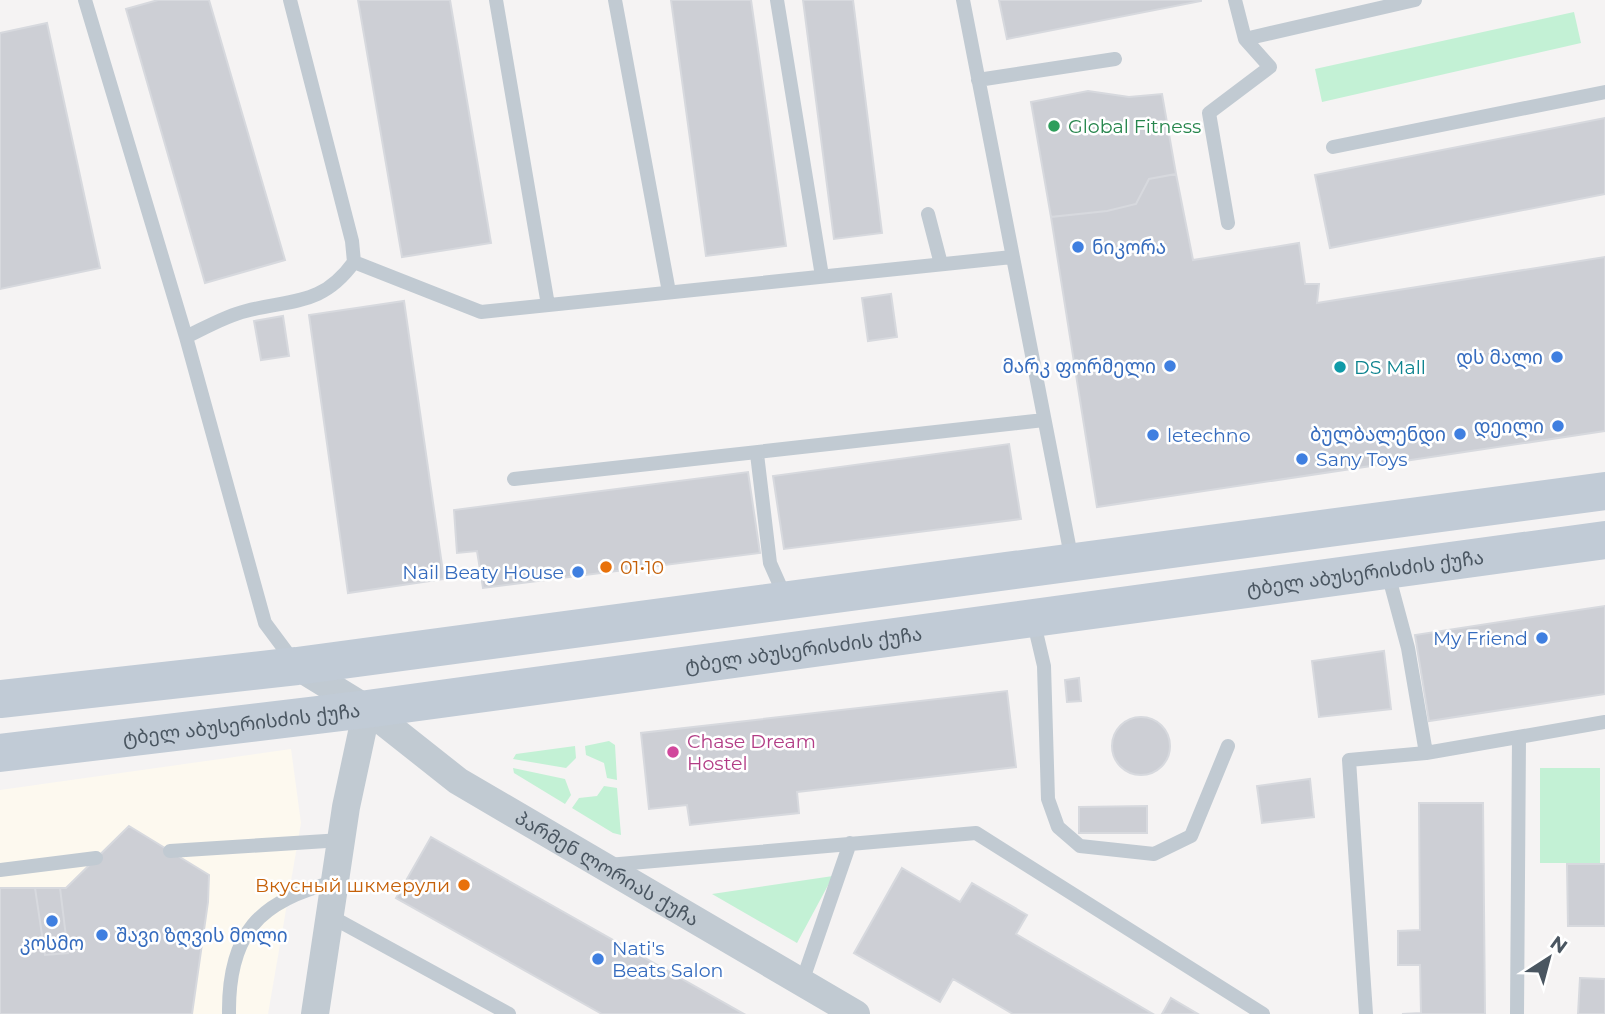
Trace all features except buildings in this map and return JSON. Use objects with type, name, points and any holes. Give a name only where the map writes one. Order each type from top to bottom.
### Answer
[{"type":"main road","points":[[0,699],[297,666],[1605,491]]},
{"type":"main road","name":"ტბელ აბუსერისძის ქუჩა","points":[[0,753],[367,709],[1605,540]]},
{"type":"street","name":"პარმენ ლორიას ქუჩა","points":[[297,666],[367,709],[458,781],[856,1014]]},
{"type":"street","points":[[315,1014],[342,840],[367,709]]},
{"type":"lane","points":[[85,0],[186,337],[265,622],[297,666]]},
{"type":"lane","points":[[186,337],[242,312],[316,297],[342,278],[354,262],[352,241],[290,0]]},
{"type":"lane","points":[[496,0],[548,305]]},
{"type":"lane","points":[[615,0],[669,292]]},
{"type":"lane","points":[[777,0],[822,276]]},
{"type":"lane","points":[[963,0],[1073,562]]},
{"type":"lane","points":[[1228,223],[1209,113],[1270,66],[1245,39],[1235,0]]},
{"type":"lane","points":[[1245,39],[1415,0]]},
{"type":"lane","points":[[978,80],[1115,59]]},
{"type":"lane","points":[[1333,147],[1605,92]]},
{"type":"lane","points":[[928,214],[941,264]]},
{"type":"lane","points":[[354,262],[481,312],[1012,257]]},
{"type":"lane","points":[[514,479],[1044,420]]},
{"type":"lane","points":[[757,454],[770,563],[787,601]]},
{"type":"lane","points":[[1387,570],[1408,648],[1426,754]]},
{"type":"lane","points":[[1032,618],[1044,666],[1048,799],[1058,827],[1080,846],[1154,854],[1191,836],[1228,746]]},
{"type":"lane","points":[[1366,1014],[1349,761],[1426,754],[1605,722]]},
{"type":"lane","points":[[1517,1014],[1520,738]]},
{"type":"lane","points":[[603,865],[976,833],[1263,1014]]},
{"type":"lane","points":[[170,851],[342,840]]},
{"type":"lane","points":[[802,982],[850,843]]},
{"type":"lane","points":[[0,870],[96,858]]},
{"type":"lane","points":[[229,1014],[232,969],[245,932],[294,892],[335,882]]},
{"type":"lane","points":[[330,916],[509,1014]]},
{"type":"shaded area","points":[[291,749],[301,823],[268,1014],[0,1014],[0,790]]},
{"type":"green space","points":[[1574,12],[1581,43],[1322,102],[1315,69]]},
{"type":"green space","points":[[609,741],[615,745],[617,780],[607,778],[604,763],[586,755],[585,746]]},
{"type":"green space","points":[[575,746],[576,758],[566,768],[513,759],[516,754]]},
{"type":"green space","points":[[513,768],[565,779],[571,795],[565,804],[514,773]]},
{"type":"green space","points":[[1540,768],[1600,768],[1600,863],[1540,863]]},
{"type":"green space","points":[[604,786],[617,788],[621,835],[613,833],[572,808],[579,798],[597,796]]},
{"type":"green space","points":[[833,876],[797,943],[712,894]]},
{"type":"place","name":"Global Fitness","points":[[1054,126]]},
{"type":"place","name":"ნიკორა","points":[[1078,247]]},
{"type":"place","name":"დს მალი","points":[[1557,357]]},
{"type":"place","name":"მარკ ფორმელი","points":[[1170,366]]},
{"type":"place","name":"DS Mall","points":[[1340,367]]},
{"type":"place","name":"დეილი","points":[[1558,426]]},
{"type":"place","name":"ბულბალენდი","points":[[1460,434]]},
{"type":"place","name":"letechno","points":[[1153,435]]},
{"type":"place","name":"Sany Toys","points":[[1302,459]]},
{"type":"place","name":"01•10","points":[[606,567]]},
{"type":"place","name":"Nail Beaty House","points":[[578,572]]},
{"type":"place","name":"My Friend","points":[[1542,638]]},
{"type":"place","name":"Chase Dream Hostel","points":[[673,752]]},
{"type":"place","name":"Вкусный шкмерули","points":[[464,885]]},
{"type":"place","name":"კოსმო","points":[[52,921]]},
{"type":"place","name":"შავი ზღვის მოლი","points":[[102,935]]},
{"type":"place","name":"Nati's Beats Salon","points":[[598,959]]}]
